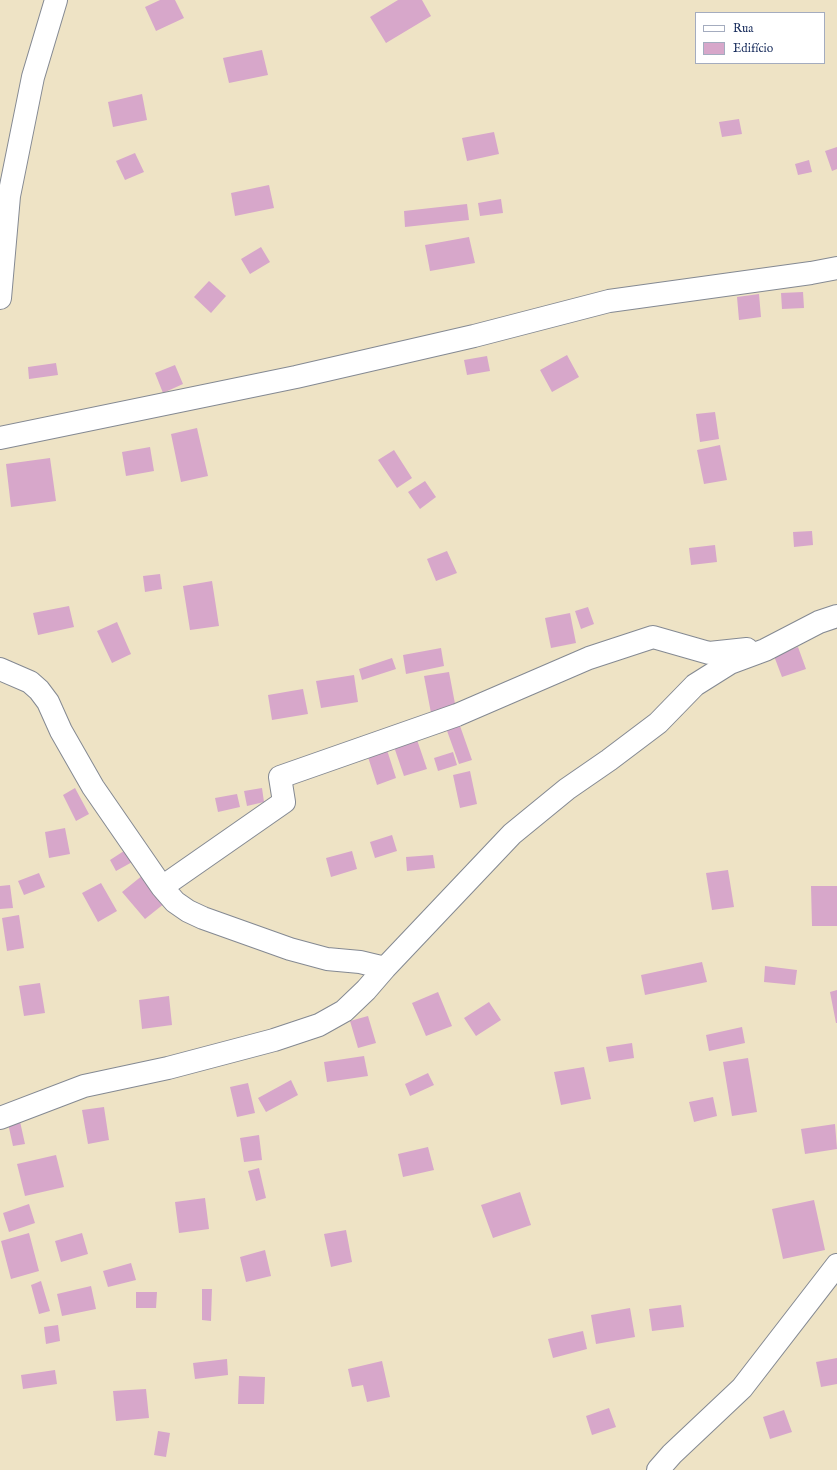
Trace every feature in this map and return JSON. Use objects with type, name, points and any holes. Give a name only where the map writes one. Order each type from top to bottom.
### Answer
[{"type":"street","points":[[0,298],[9,196],[33,77],[56,0]]},
{"type":"street","points":[[0,438],[296,377],[474,336],[609,301],[812,273],[837,268]]},
{"type":"street","points":[[0,1118],[84,1086],[168,1068],[274,1040],[319,1025],[344,1011],[366,990],[512,834],[568,788],[609,760],[658,723],[695,685],[730,662],[765,650],[819,622],[837,616]]},
{"type":"street","points":[[162,887],[284,802],[280,777],[457,714],[589,658],[653,637],[709,653],[760,648],[765,650]]},
{"type":"street","points":[[0,669],[30,682],[39,690],[48,702],[61,731],[93,787],[162,887],[175,902],[202,918],[290,949],[327,959],[360,962],[385,968]]},
{"type":"street","points":[[658,1470],[672,1454],[742,1388],[837,1265]]},
{"type":"building","points":[[160,0],[175,0],[184,18],[156,31],[145,7]]},
{"type":"building","points":[[398,0],[422,0],[431,16],[386,43],[370,17]]},
{"type":"building","points":[[262,50],[268,75],[229,83],[223,58]]},
{"type":"building","points":[[142,94],[147,120],[113,127],[108,102]]},
{"type":"building","points":[[739,119],[742,134],[722,137],[719,122]]},
{"type":"building","points":[[494,132],[499,154],[467,161],[462,138]]},
{"type":"building","points":[[837,147],[837,169],[832,171],[825,151]]},
{"type":"building","points":[[135,153],[144,172],[125,180],[116,161]]},
{"type":"building","points":[[809,160],[812,172],[798,175],[795,164]]},
{"type":"building","points":[[269,185],[274,208],[235,216],[231,193]]},
{"type":"building","points":[[501,199],[503,213],[480,216],[478,203]]},
{"type":"building","points":[[467,204],[469,220],[405,227],[404,211]]},
{"type":"building","points":[[469,237],[475,263],[430,271],[425,245]]},
{"type":"building","points":[[261,247],[270,262],[250,274],[241,259]]},
{"type":"building","points":[[209,281],[226,296],[211,313],[194,297]]},
{"type":"building","points":[[803,292],[804,308],[782,309],[781,293]]},
{"type":"building","points":[[759,294],[761,317],[739,320],[737,297]]},
{"type":"building","points":[[567,355],[579,377],[552,392],[540,370]]},
{"type":"building","points":[[487,356],[490,371],[467,375],[464,360]]},
{"type":"building","points":[[56,363],[58,375],[29,379],[28,367]]},
{"type":"building","points":[[175,365],[183,384],[163,393],[155,373]]},
{"type":"building","points":[[715,412],[719,439],[700,442],[696,414]]},
{"type":"building","points":[[197,428],[208,476],[181,482],[171,434]]},
{"type":"building","points":[[720,445],[727,480],[704,484],[697,450]]},
{"type":"building","points":[[150,447],[154,471],[126,476],[122,452]]},
{"type":"building","points":[[394,450],[412,478],[397,488],[378,460]]},
{"type":"building","points":[[50,458],[56,501],[11,507],[6,464]]},
{"type":"building","points":[[425,481],[436,497],[420,509],[408,492]]},
{"type":"building","points":[[812,531],[813,545],[794,547],[793,532]]},
{"type":"building","points":[[715,545],[717,562],[691,565],[689,548]]},
{"type":"building","points":[[447,551],[457,573],[436,581],[427,559]]},
{"type":"building","points":[[160,574],[162,589],[145,592],[143,576]]},
{"type":"building","points":[[212,581],[219,626],[190,630],[183,586]]},
{"type":"building","points":[[69,606],[74,627],[38,635],[33,613]]},
{"type":"building","points":[[588,607],[594,624],[581,629],[575,611]]},
{"type":"building","points":[[570,613],[576,643],[551,648],[545,618]]},
{"type":"building","points":[[117,622],[131,654],[112,663],[97,631]]},
{"type":"building","points":[[798,647],[806,669],[782,677],[774,656]]},
{"type":"building","points":[[441,648],[444,666],[406,674],[403,655]]},
{"type":"building","points":[[392,658],[396,669],[362,680],[359,669]]},
{"type":"building","points":[[449,672],[456,709],[431,713],[424,676]]},
{"type":"building","points":[[354,675],[358,702],[321,708],[316,681]]},
{"type":"building","points":[[303,689],[308,714],[272,720],[268,695]]},
{"type":"building","points":[[459,723],[472,760],[459,764],[446,728]]},
{"type":"building","points":[[415,734],[427,769],[404,776],[392,741]]},
{"type":"building","points":[[387,750],[396,778],[377,785],[368,757]]},
{"type":"building","points":[[453,752],[457,765],[438,771],[434,758]]},
{"type":"building","points":[[470,771],[477,804],[460,808],[453,775]]},
{"type":"building","points":[[75,788],[89,814],[76,821],[63,795]]},
{"type":"building","points":[[262,788],[264,802],[247,806],[244,791]]},
{"type":"building","points":[[237,794],[240,807],[218,812],[215,798]]},
{"type":"building","points":[[65,828],[70,854],[49,858],[45,832]]},
{"type":"building","points":[[392,835],[397,851],[375,858],[370,842]]},
{"type":"building","points":[[127,849],[134,861],[116,871],[110,860]]},
{"type":"building","points":[[352,851],[357,869],[331,877],[326,858]]},
{"type":"building","points":[[433,855],[435,868],[407,871],[406,857]]},
{"type":"building","points":[[728,870],[734,907],[712,910],[706,873]]},
{"type":"building","points":[[39,873],[45,887],[24,895],[18,881]]},
{"type":"building","points":[[143,875],[165,903],[145,919],[122,892]]},
{"type":"building","points":[[101,883],[117,911],[98,922],[82,893]]},
{"type":"building","points":[[10,885],[13,908],[0,909],[0,886]]},
{"type":"building","points":[[811,886],[837,886],[837,926],[812,926]]},
{"type":"building","points":[[19,915],[24,948],[7,951],[2,918]]},
{"type":"building","points":[[702,962],[707,982],[645,995],[641,975]]},
{"type":"building","points":[[765,966],[797,970],[795,985],[764,982]]},
{"type":"building","points":[[40,983],[45,1013],[24,1016],[19,986]]},
{"type":"building","points":[[837,990],[837,1023],[836,1023],[830,992]]},
{"type":"building","points":[[438,992],[452,1026],[426,1036],[412,1003]]},
{"type":"building","points":[[169,996],[172,1025],[142,1029],[139,1000]]},
{"type":"building","points":[[489,1002],[501,1020],[476,1036],[464,1018]]},
{"type":"building","points":[[368,1016],[376,1043],[358,1048],[350,1021]]},
{"type":"building","points":[[742,1027],[745,1043],[709,1051],[706,1035]]},
{"type":"building","points":[[632,1043],[634,1058],[609,1062],[606,1047]]},
{"type":"building","points":[[364,1056],[368,1076],[327,1082],[324,1062]]},
{"type":"building","points":[[748,1058],[757,1112],[732,1116],[723,1062]]},
{"type":"building","points":[[584,1067],[591,1099],[561,1105],[554,1072]]},
{"type":"building","points":[[428,1073],[434,1085],[410,1096],[405,1084]]},
{"type":"building","points":[[291,1080],[298,1095],[266,1112],[258,1098]]},
{"type":"building","points":[[248,1083],[255,1113],[237,1117],[230,1087]]},
{"type":"building","points":[[713,1097],[717,1116],[694,1122],[689,1102]]},
{"type":"building","points":[[104,1107],[109,1140],[88,1144],[82,1110]]},
{"type":"building","points":[[19,1117],[25,1144],[13,1146],[7,1119]]},
{"type":"building","points":[[835,1124],[837,1149],[805,1154],[801,1129]]},
{"type":"building","points":[[259,1135],[262,1160],[244,1162],[240,1138]]},
{"type":"building","points":[[428,1147],[434,1170],[403,1177],[398,1154]]},
{"type":"building","points":[[56,1155],[64,1187],[25,1196],[17,1164]]},
{"type":"building","points":[[259,1168],[266,1198],[256,1201],[248,1171]]},
{"type":"building","points":[[520,1192],[531,1225],[493,1238],[481,1205]]},
{"type":"building","points":[[205,1198],[209,1229],[179,1233],[175,1202]]},
{"type":"building","points":[[814,1200],[825,1250],[783,1259],[772,1209]]},
{"type":"building","points":[[29,1204],[35,1223],[9,1232],[3,1213]]},
{"type":"building","points":[[346,1230],[352,1262],[331,1267],[324,1234]]},
{"type":"building","points":[[29,1233],[39,1271],[11,1279],[1,1241]]},
{"type":"building","points":[[82,1233],[88,1254],[61,1262],[55,1241]]},
{"type":"building","points":[[265,1250],[271,1276],[246,1282],[240,1257]]},
{"type":"building","points":[[131,1263],[136,1280],[108,1287],[103,1271]]},
{"type":"building","points":[[41,1281],[50,1311],[39,1314],[31,1285]]},
{"type":"building","points":[[91,1286],[96,1309],[62,1316],[57,1294]]},
{"type":"building","points":[[202,1289],[212,1289],[211,1321],[202,1320]]},
{"type":"building","points":[[136,1292],[157,1292],[156,1308],[136,1308]]},
{"type":"building","points":[[681,1305],[684,1327],[652,1331],[649,1309]]},
{"type":"building","points":[[630,1308],[635,1337],[596,1344],[591,1315]]},
{"type":"building","points":[[58,1325],[60,1341],[46,1344],[44,1327]]},
{"type":"building","points":[[583,1331],[587,1349],[553,1358],[548,1339]]},
{"type":"building","points":[[837,1358],[837,1384],[821,1387],[816,1362]]},
{"type":"building","points":[[227,1359],[228,1375],[195,1379],[193,1363]]},
{"type":"building","points":[[382,1361],[390,1397],[367,1402],[363,1385],[352,1387],[348,1369]]},
{"type":"building","points":[[55,1370],[57,1384],[23,1389],[21,1375]]},
{"type":"building","points":[[239,1376],[265,1377],[264,1404],[238,1404]]},
{"type":"building","points":[[146,1389],[149,1418],[116,1421],[113,1391]]},
{"type":"building","points":[[609,1408],[616,1427],[592,1435],[586,1416]]},
{"type":"building","points":[[784,1410],[792,1432],[770,1439],[763,1417]]},
{"type":"building","points":[[158,1431],[170,1433],[166,1457],[154,1455]]}]
